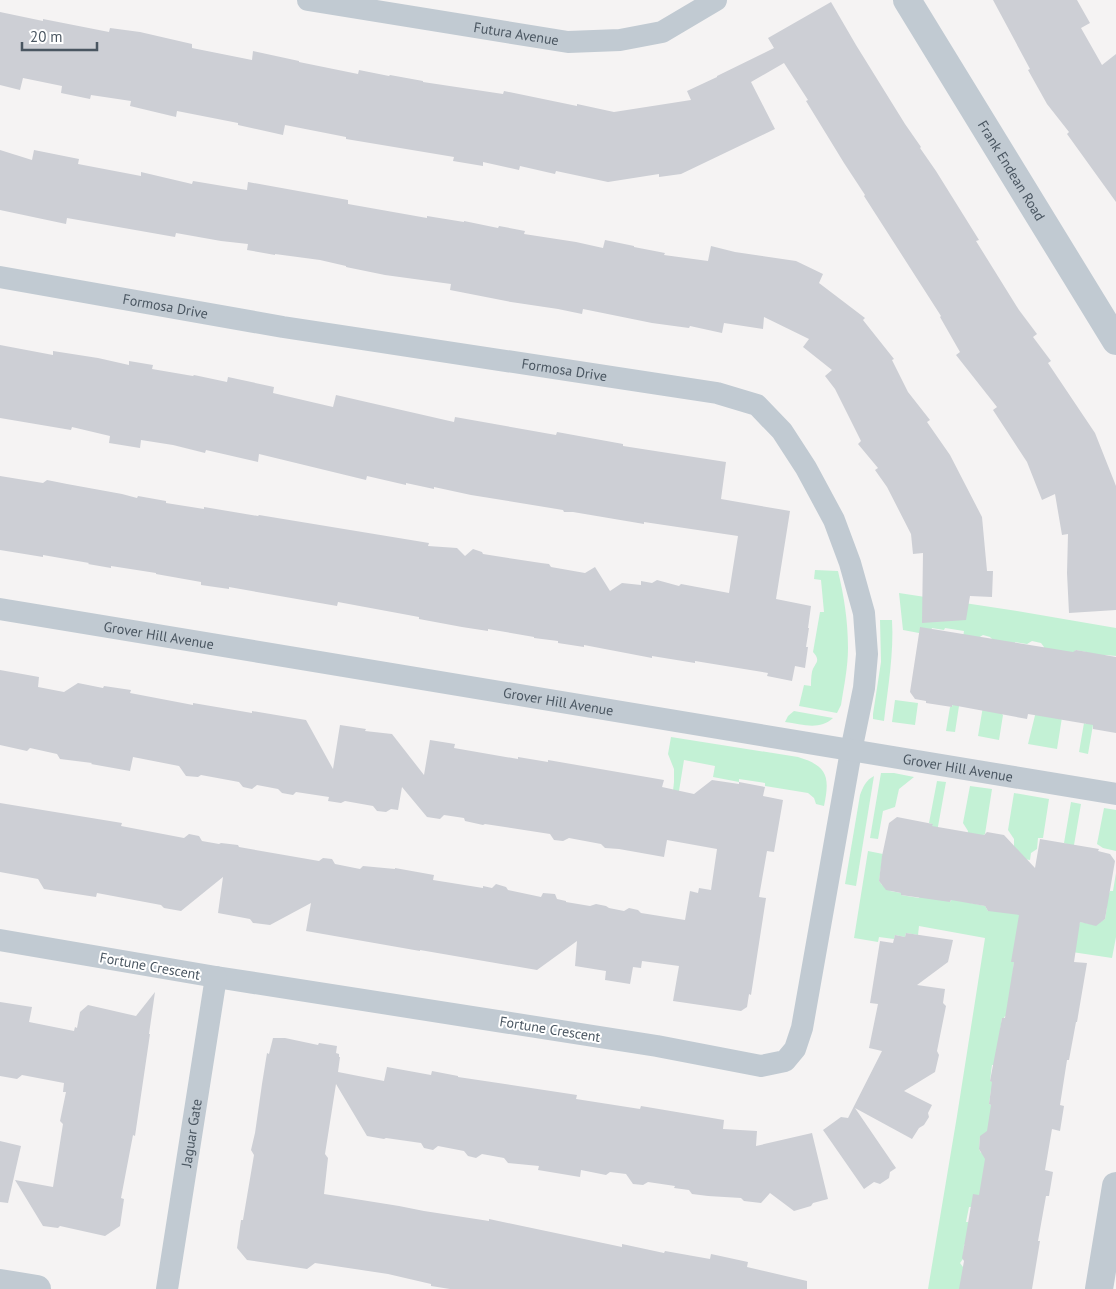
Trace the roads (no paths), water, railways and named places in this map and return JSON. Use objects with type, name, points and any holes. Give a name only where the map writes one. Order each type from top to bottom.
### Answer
[{"type":"street","name":"Futura Avenue","points":[[308,0],[568,42],[620,40],[662,32],[716,0]]},
{"type":"street","name":"Frank Endean Road","points":[[907,0],[1116,341]]},
{"type":"street","name":"Formosa Drive","points":[[0,276],[283,327],[717,393],[757,406],[782,431],[806,468],[834,520],[850,562],[862,605],[867,654],[864,688],[851,751]]},
{"type":"street","name":"Grover Hill Avenue","points":[[0,609],[1116,794]]},
{"type":"street","name":"Fortune Crescent","points":[[0,940],[216,977],[648,1045],[761,1066],[785,1061],[795,1049],[802,1028],[851,751]]},
{"type":"street","name":"Jaguar Gate","points":[[168,1289],[216,977]]},
{"type":"street","points":[[1099,1289],[1116,1186]]},
{"type":"street","points":[[0,1283],[37,1289]]}]
